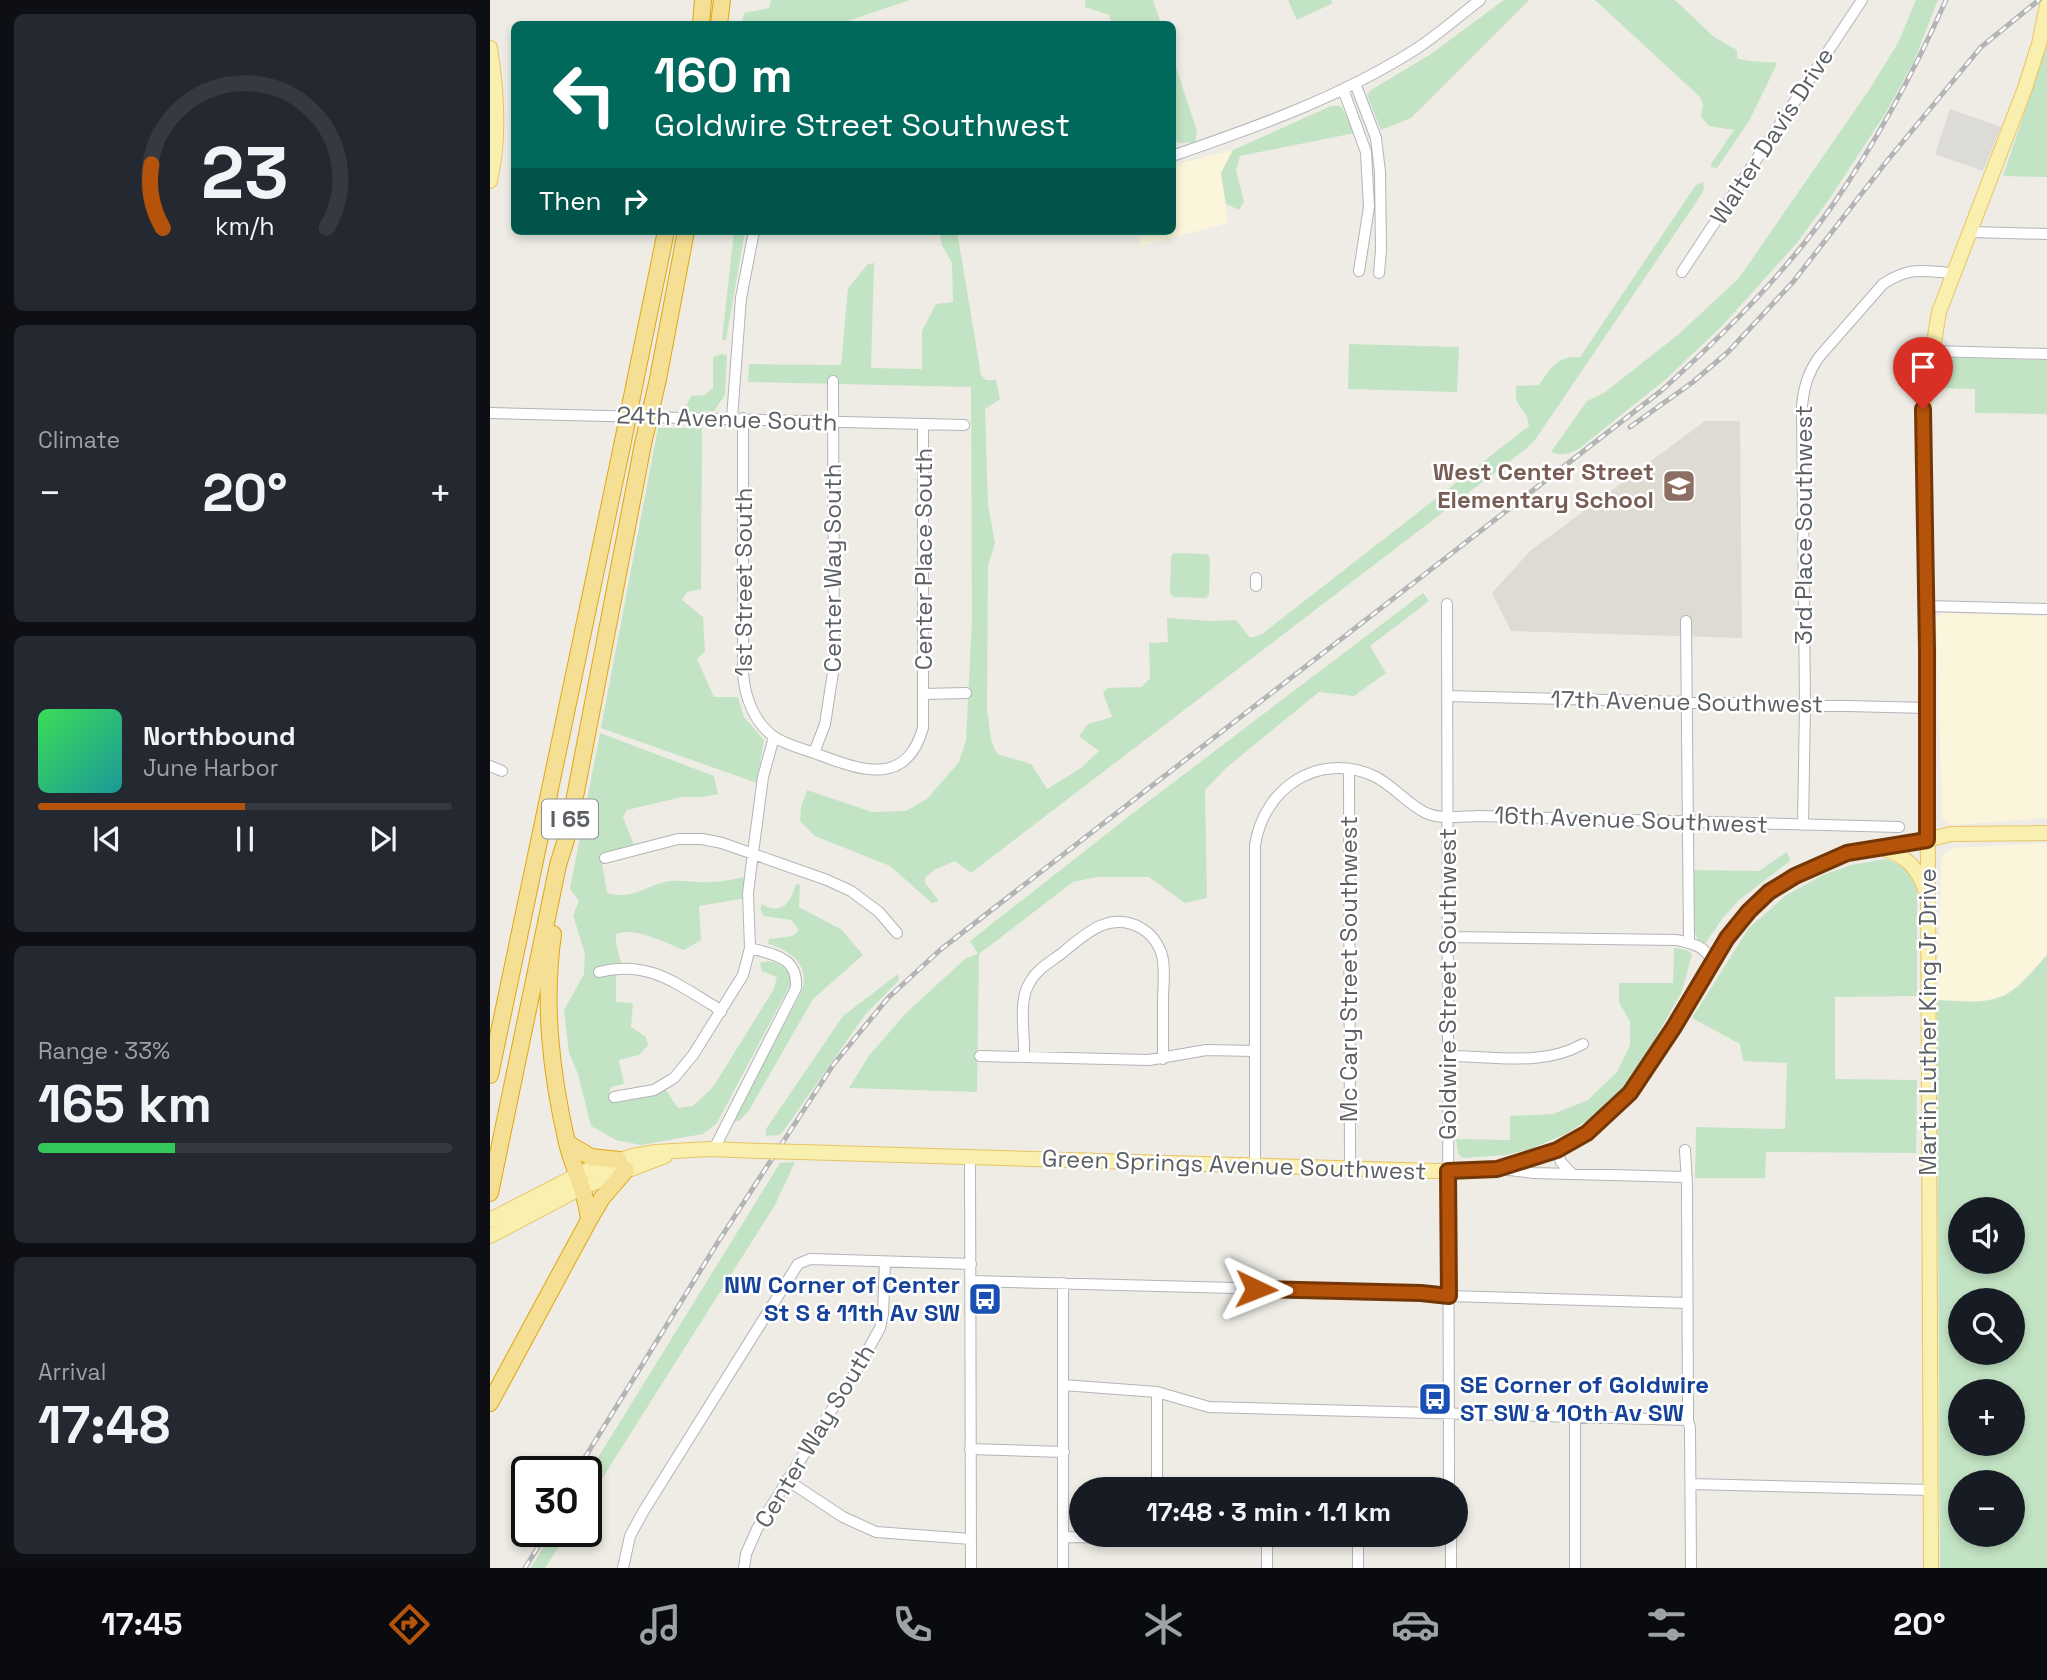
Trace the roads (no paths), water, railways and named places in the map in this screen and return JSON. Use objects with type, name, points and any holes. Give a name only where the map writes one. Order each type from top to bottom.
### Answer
[{"type":"highway","points":[[701,21],[703,0]]},
{"type":"highway","points":[[719,21],[722,0]]},
{"type":"highway","name":"I 65","points":[[490,1075],[665,235]]},
{"type":"highway","name":"I 65","points":[[490,1193],[558,865],[568,832],[685,235]]},
{"type":"highway","points":[[568,832],[549,968],[551,1062],[567,1143],[588,1208],[589,1220]]},
{"type":"highway","points":[[490,1057],[499,1031]]},
{"type":"highway","points":[[490,1404],[589,1220],[623,1165],[591,1157],[567,1143]]},
{"type":"main road","name":"Martin Luther King Jr Drive","points":[[1931,1568],[1927,606],[1923,409],[1939,312],[2025,88],[2039,44],[2047,5]]},
{"type":"main road","points":[[490,48],[495,78],[496,141],[490,181]]},
{"type":"main road","name":"Green Springs Avenue Southwest","points":[[578,1182],[623,1165],[633,1156],[714,1149],[1350,1169],[1497,1169],[1557,1150],[1587,1133],[1630,1093],[1734,929],[1769,892],[1795,876],[1847,853],[1951,834],[2047,833]]},
{"type":"main road","points":[[1879,848],[1897,853],[1916,869],[1927,896]]},
{"type":"main road","points":[[490,1220],[531,1198],[578,1182]]},
{"type":"main road","points":[[490,1236],[532,1214],[578,1182]]},
{"type":"street","points":[[1176,155],[1274,121],[1355,83],[1417,48],[1480,0]]},
{"type":"street","name":"Walter Davis Drive","points":[[1682,272],[1862,0]]},
{"type":"street","points":[[1355,83],[1376,138],[1380,172],[1379,272]]},
{"type":"street","points":[[1343,89],[1366,152],[1369,207],[1359,271]]},
{"type":"street","points":[[1971,232],[2047,234]]},
{"type":"street","name":"1st Street South","points":[[753,235],[741,298],[737,418],[744,685],[751,708],[774,737]]},
{"type":"street","name":"3rd Place Southwest","points":[[1803,825],[1804,384],[1819,357],[1883,284],[1911,270],[1953,273]]},
{"type":"street","points":[[1931,351],[2047,354]]},
{"type":"street","name":"Center Way South","points":[[814,753],[825,724],[834,667],[833,381]]},
{"type":"street","name":"24th Avenue South","points":[[490,413],[964,425]]},
{"type":"street","name":"Center Place South","points":[[774,737],[860,769],[880,770],[898,764],[910,755],[920,738],[923,729],[924,694],[923,424]]},
{"type":"street","name":"Goldwire Street Southwest","points":[[1447,604],[1450,1477]]},
{"type":"street","points":[[1927,606],[2047,609]]},
{"type":"street","points":[[1686,621],[1689,943]]},
{"type":"street","points":[[924,694],[966,693]]},
{"type":"street","name":"17th Avenue Southwest","points":[[1447,696],[1927,708]]},
{"type":"street","points":[[614,1097],[654,1090],[674,1078],[688,1063],[743,975],[750,948],[748,893],[752,853],[763,777],[774,737]]},
{"type":"street","points":[[490,766],[502,771]]},
{"type":"street","name":"16th Avenue Southwest","points":[[1255,1165],[1256,834],[1272,801],[1287,786],[1308,774],[1321,770],[1349,769],[1377,778],[1426,813],[1439,817],[1899,827]]},
{"type":"street","name":"Mc Cary Street Southwest","points":[[1349,769],[1350,1169]]},
{"type":"street","points":[[605,858],[690,838],[710,840],[851,891],[879,912],[897,933]]},
{"type":"street","points":[[1024,1057],[1024,1001],[1026,989],[1034,977],[1041,968],[1091,930],[1118,921],[1145,930],[1161,952],[1163,1059]]},
{"type":"street","points":[[1448,937],[1665,940],[1700,946],[1712,961]]},
{"type":"street","points":[[714,1149],[796,988],[792,967],[780,956],[750,948]]},
{"type":"street","points":[[599,972],[625,968],[650,971],[662,975],[721,1012]]},
{"type":"street","points":[[1448,1056],[1543,1058],[1583,1044]]},
{"type":"street","points":[[980,1056],[1140,1060],[1163,1059],[1206,1050],[1255,1051]]},
{"type":"street","points":[[1557,1150],[1561,1162],[1572,1174]]},
{"type":"street","points":[[1685,1150],[1691,1568]]},
{"type":"street","points":[[970,1158],[971,1568]]},
{"type":"street","name":"Green Springs Avenue Southwest","points":[[1497,1169],[1686,1177]]},
{"type":"street","points":[[623,1568],[630,1536],[643,1512],[797,1264],[810,1259],[971,1264]]},
{"type":"street","name":"Center Way South","points":[[744,1568],[746,1554],[757,1529],[858,1368],[880,1328],[885,1262]]},
{"type":"street","points":[[971,1281],[1688,1303]]},
{"type":"street","points":[[1063,1283],[1063,1568]]},
{"type":"street","points":[[1063,1385],[1157,1392],[1209,1406],[1688,1420]]},
{"type":"street","points":[[1157,1392],[1157,1477]]},
{"type":"street","points":[[1575,1416],[1576,1568]]},
{"type":"street","points":[[970,1449],[1064,1452]]},
{"type":"street","points":[[787,1480],[843,1517],[865,1528],[887,1534],[971,1539]]},
{"type":"street","points":[[1691,1484],[1931,1490]]},
{"type":"street","points":[[1063,1536],[1069,1536]]},
{"type":"street","points":[[1266,1568],[1267,1547]]},
{"type":"street","points":[[1358,1547],[1358,1568]]},
{"type":"street","points":[[1451,1547],[1451,1568]]},
{"type":"railway","points":[[586,1456],[718,1242],[833,1065],[888,998],[940,950],[1661,391],[1707,348],[1773,280],[1832,206],[1894,106],[1946,0]]},
{"type":"railway","points":[[1630,427],[1693,382],[1728,352],[1793,282],[1887,161],[1981,47],[2039,0]]},
{"type":"railway","points":[[525,1568],[538,1547]]},
{"type":"place","name":"West Center Street Elementary School","points":[[1679,486]]},
{"type":"place","name":"NW Corner of Center St S & 11th Av SW","points":[[985,1299]]},
{"type":"place","name":"SE Corner of Goldwire ST SW & 10th Av SW","points":[[1435,1399]]}]
